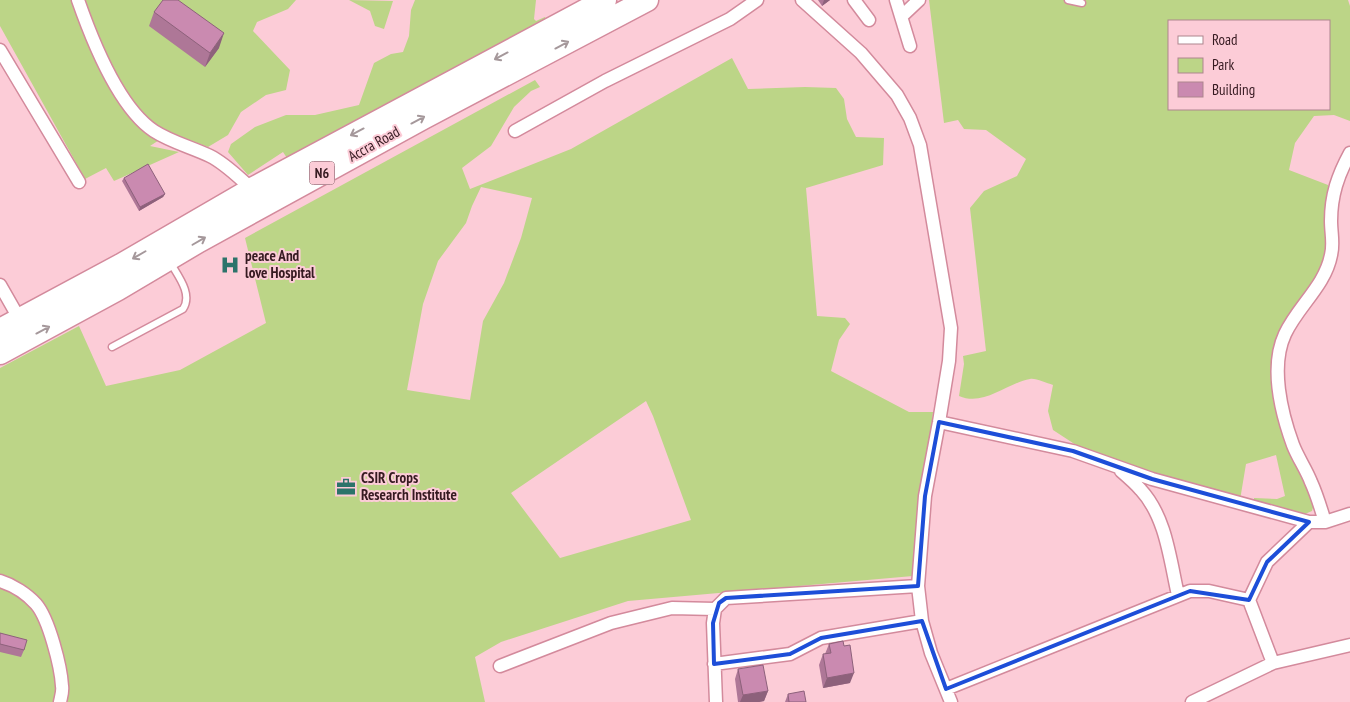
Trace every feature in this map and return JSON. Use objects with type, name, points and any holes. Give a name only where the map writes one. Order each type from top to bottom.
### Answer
[{"type":"highway","name":"Accra Road","points":[[0,330],[121,265],[252,189],[606,0]]},
{"type":"highway","name":"Accra Road","points":[[0,353],[423,118],[647,0]]},
{"type":"street","points":[[78,0],[91,38],[134,115],[170,140],[209,156],[228,168],[252,189]]},
{"type":"street","points":[[514,131],[605,81],[730,19],[758,0]]},
{"type":"street","points":[[802,0],[861,53],[897,95],[910,118],[920,145],[951,328],[949,361],[925,496],[918,586],[922,621],[931,653],[951,702]]},
{"type":"street","points":[[854,0],[869,20]]},
{"type":"street","points":[[896,0],[910,46]]},
{"type":"street","points":[[902,16],[919,0]]},
{"type":"street","points":[[0,50],[79,182]]},
{"type":"street","points":[[1325,522],[1311,482],[1294,446],[1288,428],[1278,374],[1278,357],[1286,330],[1316,289],[1327,268],[1331,255],[1331,208],[1334,190],[1339,173],[1350,153]]},
{"type":"street","points":[[0,285],[20,320]]},
{"type":"street","points":[[939,422],[1074,450],[1152,479],[1309,522],[1325,522],[1350,514]]},
{"type":"street","points":[[1116,466],[1142,490],[1154,510],[1164,533],[1178,595]]},
{"type":"street","points":[[1273,663],[1249,600],[1267,562],[1309,522]]},
{"type":"street","points":[[0,581],[12,584],[37,605],[50,632],[56,656],[62,687],[60,702]]},
{"type":"street","points":[[716,702],[713,623],[715,609],[726,598],[918,586]]},
{"type":"street","points":[[946,690],[1190,591],[1209,591],[1249,600]]},
{"type":"street","points":[[500,666],[611,623],[672,608],[715,609]]},
{"type":"street","points":[[714,664],[790,654],[821,638],[922,621]]},
{"type":"street","points":[[1192,702],[1273,663],[1350,645]]},
{"type":"lane","points":[[1068,0],[1082,4]]},
{"type":"lane","points":[[112,347],[184,309],[187,295],[169,259]]},
{"type":"highlighted area","points":[[939,422],[1073,451],[1152,479],[1309,522],[1267,562],[1249,600],[1190,591],[946,689],[922,621],[821,638],[790,654],[714,664],[713,623],[719,603],[726,598],[918,586],[925,496]]},
{"type":"green space","points":[[0,0],[296,0],[288,9],[257,22],[253,31],[290,70],[286,90],[266,95],[241,112],[228,135],[208,147],[170,133],[150,146],[179,152],[114,181],[106,168],[85,179],[0,26]]},
{"type":"green space","points":[[349,0],[393,1],[384,29],[375,26],[370,11]]},
{"type":"green space","points":[[415,0],[536,0],[534,19],[536,21],[545,17],[549,26],[291,164],[283,152],[248,175],[228,152],[231,144],[255,127],[286,115],[315,115],[359,105],[374,63],[391,54],[403,52],[409,36],[411,10]]},
{"type":"green space","points":[[929,0],[1348,0],[1350,6],[1350,121],[1334,115],[1314,116],[1295,143],[1289,170],[1328,185],[1326,247],[1323,264],[1305,293],[1273,377],[1315,501],[1312,511],[1305,514],[1254,504],[1254,498],[1277,499],[1285,496],[1276,455],[1246,464],[1240,500],[1165,479],[1076,445],[1053,430],[1048,411],[1053,385],[1030,379],[1021,381],[986,397],[968,399],[959,396],[964,364],[963,356],[986,351],[970,208],[984,191],[1017,176],[1026,159],[986,130],[964,129],[958,120],[944,123]]},
{"type":"green space","points":[[732,58],[748,89],[836,88],[844,99],[847,119],[856,137],[884,138],[883,165],[806,188],[817,316],[845,318],[850,324],[839,340],[831,371],[909,412],[933,412],[913,576],[628,601],[501,642],[475,657],[485,702],[0,702],[0,368],[79,326],[106,386],[180,370],[266,323],[245,238],[535,80],[540,87],[531,91],[514,107],[491,146],[462,168],[470,189],[571,149]],"holes":[[[481,187],[532,198],[521,238],[504,283],[483,321],[470,400],[407,390],[423,304],[438,261],[466,223]],[[646,401],[691,520],[560,558],[511,493]]]},
{"type":"building","points":[[163,0],[178,0],[224,33],[210,53],[154,12]]},
{"type":"building","points":[[148,164],[165,194],[140,207],[124,178]]},
{"type":"building","points":[[0,633],[27,640],[24,650],[0,644]]},
{"type":"building","points":[[843,641],[844,646],[850,645],[854,673],[827,678],[823,654],[831,653],[829,644]]},
{"type":"building","points":[[763,665],[768,691],[743,695],[738,669]]},
{"type":"building","points":[[804,691],[806,702],[789,702],[788,694]]},
{"type":"place","name":"peace And love Hospital","points":[[230,265]]},
{"type":"place","name":"CSIR Crops Research Institute","points":[[346,487]]}]
